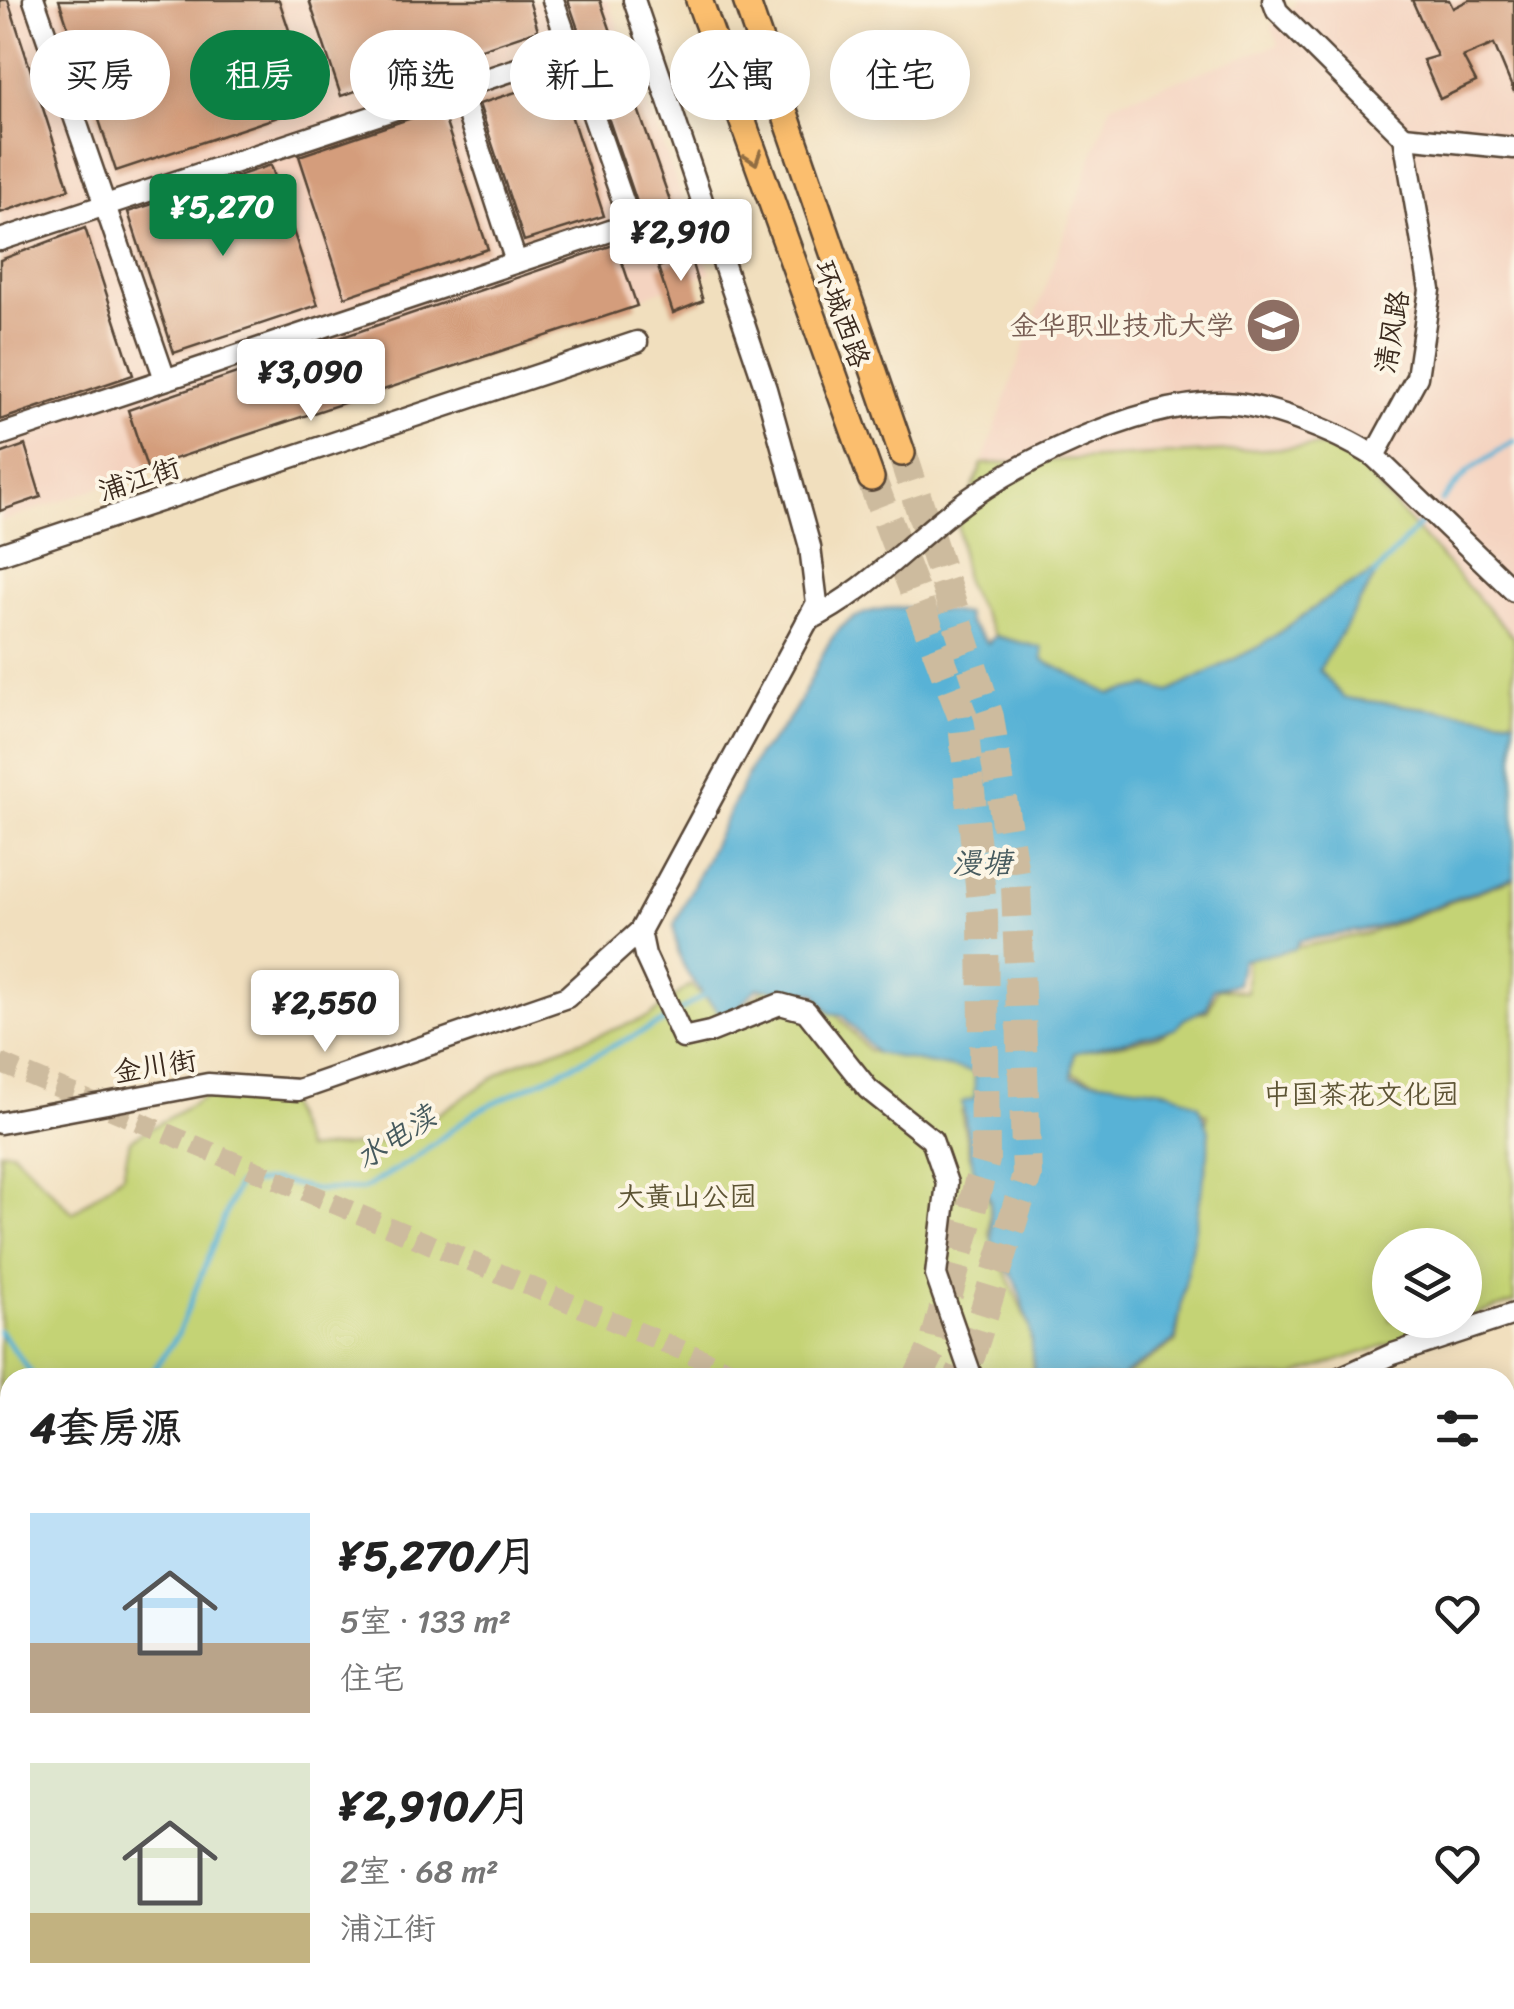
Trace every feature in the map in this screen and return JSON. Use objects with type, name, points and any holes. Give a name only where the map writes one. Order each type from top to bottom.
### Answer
[{"type":"main road","name":"环城西路","points":[[699,0],[872,478]]},
{"type":"main road","points":[[746,0],[902,453]]},
{"type":"street","points":[[34,0],[164,379]]},
{"type":"street","points":[[554,0],[564,30]]},
{"type":"street","points":[[634,0],[766,389],[810,546],[817,603],[808,621]]},
{"type":"street","points":[[1273,0],[1276,11],[1404,137],[1514,148]]},
{"type":"street","points":[[0,240],[359,120]]},
{"type":"street","points":[[469,120],[516,262]]},
{"type":"street","points":[[0,435],[631,224],[595,120]]},
{"type":"street","name":"清风路","points":[[1374,456],[1417,378],[1430,290],[1404,137]]},
{"type":"street","name":"浦江街","points":[[0,554],[637,342]]},
{"type":"street","points":[[808,621],[846,602],[950,513],[1070,441],[1150,414],[1219,402],[1340,434],[1374,456],[1514,591]]},
{"type":"street","name":"金川街","points":[[0,1123],[208,1084],[298,1090],[567,997],[640,930],[808,621]]},
{"type":"street","points":[[640,930],[645,955],[683,1038],[710,1032],[780,1004],[806,1011],[868,1088],[932,1140],[947,1183],[936,1275],[969,1368]]},
{"type":"street","points":[[1362,1368],[1514,1314]]},
{"type":"shaded area","points":[[0,0],[608,0],[619,30],[510,30],[510,120],[650,120],[650,111],[711,273],[0,522]]},
{"type":"shaded area","name":"金华职业技术大学","points":[[1295,0],[1514,0],[1514,638],[1340,445],[982,464],[1111,104],[1279,44],[1271,26],[1296,4]]},
{"type":"green space","points":[[1340,445],[1514,638],[1514,719],[1344,699],[1318,670],[1376,572],[1338,591],[1260,646],[1169,692],[1148,686],[1110,694],[1042,660],[1041,648],[995,636],[965,582],[958,526],[982,464]]},
{"type":"green space","name":"中国茶花文化园","points":[[1514,878],[1514,1302],[1482,1312],[1482,1228],[1372,1228],[1372,1338],[1406,1338],[1317,1368],[1137,1368],[1176,1342],[1208,1114],[1069,1072],[1069,1052],[1165,1033],[1189,1017],[1208,1011],[1218,988],[1246,992],[1247,957],[1370,933]]},
{"type":"green space","name":"大黄山公园","points":[[770,984],[825,1002],[869,1051],[975,1071],[978,1099],[961,1112],[969,1154],[990,1205],[989,1233],[1032,1333],[1033,1368],[0,1368],[0,1151],[12,1151],[73,1213],[123,1174],[130,1140],[210,1094],[286,1102],[305,1150],[397,1141],[513,1065],[649,1017],[690,985],[729,1019]]},
{"type":"water","name":"漫塘","points":[[1378,571],[1319,670],[1344,698],[1514,719],[1514,877],[1375,928],[1299,941],[1295,949],[1242,960],[1237,984],[1213,989],[1207,1008],[1184,1019],[1175,1029],[1074,1053],[1072,1077],[1171,1091],[1199,1105],[1209,1130],[1208,1155],[1175,1340],[1133,1368],[1034,1368],[1029,1325],[1016,1282],[992,1242],[990,1199],[973,1167],[962,1102],[975,1098],[974,1072],[876,1053],[842,1015],[830,1013],[815,993],[757,988],[726,1020],[684,966],[674,925],[757,755],[785,724],[830,642],[846,623],[871,611],[910,608],[966,614],[968,623],[988,643],[995,636],[1042,648],[1043,660],[1110,694],[1148,686],[1169,692],[1260,646],[1338,591]]},
{"type":"building","points":[[0,0],[8,0],[30,68],[30,120],[47,120],[69,189],[0,213]]},
{"type":"building","points":[[59,0],[279,0],[289,30],[190,30],[190,120],[269,120],[116,171],[99,120],[170,120],[170,30],[69,30]]},
{"type":"building","points":[[309,0],[529,0],[538,30],[510,30],[510,39],[490,46],[490,30],[350,30],[350,93],[341,96],[330,63],[330,30],[319,30]]},
{"type":"building","points":[[568,0],[600,0],[610,30],[578,30]]},
{"type":"building","points":[[1412,0],[1449,0],[1453,8],[1469,0],[1514,0],[1514,92],[1494,44],[1463,57],[1476,82],[1440,99],[1423,60],[1437,56]]},
{"type":"building","points":[[510,94],[510,120],[573,120],[604,216],[524,241],[484,120],[490,120],[490,100]]},
{"type":"building","points":[[406,120],[445,120],[488,249],[345,297],[299,156]]},
{"type":"building","points":[[609,120],[642,120],[674,212],[644,223]]},
{"type":"building","points":[[271,165],[318,305],[174,353],[128,212]]},
{"type":"building","points":[[85,228],[133,375],[0,420],[0,260]]},
{"type":"building","points":[[616,244],[637,306],[147,468],[128,410]]},
{"type":"building","points":[[690,257],[703,301],[673,313],[658,267]]},
{"type":"building","points":[[25,445],[41,497],[0,511],[0,454]]},
{"type":"waterway","name":"水电渎","points":[[1442,501],[1468,471],[1514,441]]},
{"type":"waterway","points":[[1374,575],[1422,522]]},
{"type":"waterway","name":"水电渎","points":[[678,1012],[706,994]]},
{"type":"waterway","name":"水电渎","points":[[155,1368],[177,1336],[237,1185],[275,1180],[317,1190],[363,1189],[414,1159],[475,1112],[669,1019]]},
{"type":"waterway","name":"水电渎","points":[[0,1331],[28,1368]]},
{"type":"tunnel","points":[[902,453],[989,717],[1016,886],[1027,1175],[964,1368]]},
{"type":"tunnel","points":[[871,478],[962,715],[983,914],[985,1160],[934,1345],[923,1368]]},
{"type":"tunnel","points":[[0,1063],[724,1368]]},
{"type":"place","name":"金华职业技术大学","points":[[1273,325]]}]
